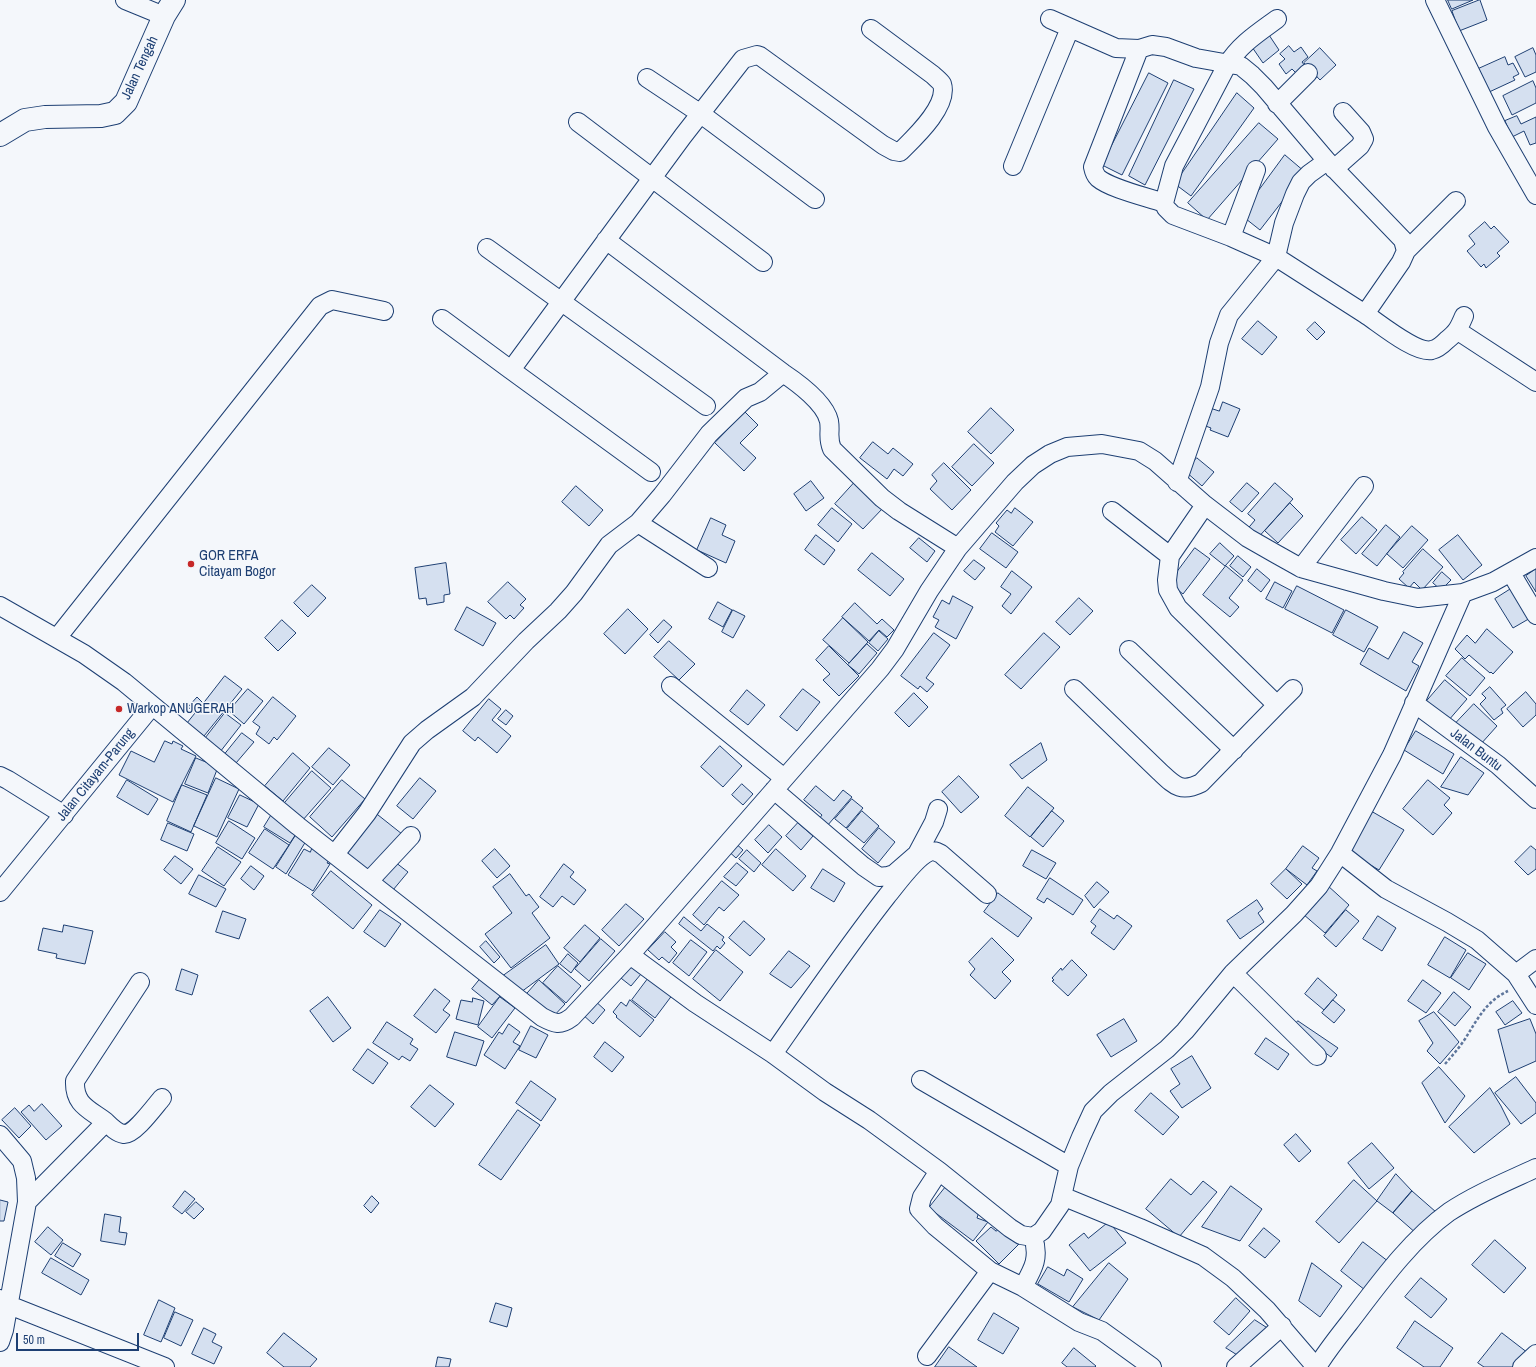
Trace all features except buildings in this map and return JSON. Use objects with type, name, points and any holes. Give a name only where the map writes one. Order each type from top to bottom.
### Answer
[{"type":"main road","name":"Jalan Tengah","points":[[0,135],[26,120],[45,117],[101,116],[115,113],[126,102],[169,8]]},
{"type":"street","points":[[125,0],[169,8]]},
{"type":"street","points":[[1435,0],[1497,127],[1536,195]]},
{"type":"street","points":[[1050,19],[1116,48],[1139,49],[1152,45],[1166,47],[1196,58],[1241,66],[1252,75],[1330,165],[1403,240],[1406,251]]},
{"type":"street","points":[[1277,19],[1249,39],[1233,55],[1227,64],[1174,166],[1164,202],[1166,208],[1173,215],[1231,237],[1276,257],[1365,314],[1399,338],[1420,350],[1431,350],[1440,346],[1461,324],[1536,382]]},
{"type":"street","points":[[1012,166],[1070,28]]},
{"type":"street","points":[[511,370],[606,240],[743,59],[757,54],[883,144],[894,151],[900,152],[920,133],[939,105],[942,95],[942,84],[933,75],[871,30]]},
{"type":"street","points":[[1139,49],[1092,167],[1096,176],[1100,180],[1112,186],[1164,202]]},
{"type":"street","points":[[1278,104],[1308,73]]},
{"type":"street","points":[[647,78],[701,114],[815,199]]},
{"type":"street","points":[[1178,482],[1210,387],[1219,343],[1229,315],[1276,257],[1284,223],[1301,182],[1309,174],[1330,165],[1360,146],[1364,139],[1361,132],[1343,112]]},
{"type":"street","points":[[578,122],[763,262]]},
{"type":"street","points":[[1231,237],[1256,170]]},
{"type":"street","points":[[1365,314],[1406,251],[1456,201]]},
{"type":"street","points":[[606,240],[796,382],[823,408],[829,422],[828,438],[832,449],[882,498],[899,511],[958,548]]},
{"type":"street","points":[[488,248],[706,406]]},
{"type":"street","points":[[57,638],[320,306],[332,300],[384,311]]},
{"type":"street","points":[[442,319],[651,472]]},
{"type":"street","points":[[335,854],[367,813],[412,743],[427,730],[473,697],[526,640],[574,593],[609,545],[638,523],[662,496],[709,434],[746,398],[760,392],[783,373]]},
{"type":"street","points":[[0,606],[84,654],[124,682],[298,826],[542,1017],[558,1024],[565,1022],[572,1017],[630,955],[880,669],[895,649],[929,591],[958,548],[1015,482],[1032,465],[1050,454],[1067,447],[1102,444],[1139,452],[1155,461],[1205,506],[1248,538],[1301,568],[1384,591],[1418,598],[1463,593],[1493,582],[1536,558]]},
{"type":"street","points":[[1301,568],[1364,486]]},
{"type":"street","points":[[1205,506],[1170,556],[1167,580],[1168,590],[1178,608],[1277,705]]},
{"type":"street","points":[[1112,511],[1170,556]]},
{"type":"street","points":[[638,523],[708,568]]},
{"type":"street","points":[[1511,573],[1536,615]]},
{"type":"street","points":[[630,955],[695,1003],[773,1054],[826,1092],[869,1120],[939,1171],[1010,1228],[1021,1235],[1033,1237],[1042,1231],[1060,1205],[1069,1166],[1093,1111],[1111,1093],[1167,1049],[1185,1031],[1232,973],[1294,914],[1319,886],[1340,853],[1392,755],[1463,593]]},
{"type":"street","points":[[1129,650],[1234,750]]},
{"type":"street","points":[[671,686],[779,784],[863,866],[879,877],[894,874],[917,854],[934,822],[938,809]]},
{"type":"street","points":[[1074,689],[1165,777],[1182,788],[1191,788],[1201,783],[1293,689]]},
{"type":"street","name":"Jalan Buntu","points":[[1414,703],[1498,765],[1536,799]]},
{"type":"street","name":"Jalan Citayam-Parung","points":[[0,892],[152,706]]},
{"type":"street","points":[[0,776],[64,815]]},
{"type":"street","points":[[369,881],[411,836]]},
{"type":"street","points":[[773,1054],[851,942],[903,876],[929,852],[935,851],[941,854],[987,894]]},
{"type":"street","points":[[1340,853],[1386,889],[1477,940],[1519,979],[1536,1005]]},
{"type":"street","points":[[1519,979],[1536,959]]},
{"type":"street","points":[[1232,973],[1317,1056]]},
{"type":"street","points":[[140,982],[75,1081],[75,1092],[79,1101],[118,1132],[126,1134],[133,1131],[162,1098]]},
{"type":"street","points":[[921,1080],[1069,1166]]},
{"type":"street","points":[[28,1202],[106,1122]]},
{"type":"street","points":[[0,1135],[22,1161],[26,1178],[28,1202],[5,1302],[4,1330],[0,1342]]},
{"type":"street","points":[[1062,1196],[1203,1256],[1233,1278],[1252,1295],[1282,1326],[1317,1367],[1362,1306],[1393,1268],[1423,1234],[1438,1220],[1450,1211],[1485,1191],[1536,1168]]},
{"type":"street","points":[[939,1171],[922,1196],[919,1209],[935,1226],[990,1271],[1023,1287],[1079,1322],[1102,1331],[1152,1367]]},
{"type":"street","points":[[1023,1287],[1036,1260],[1036,1246],[1033,1237]]},
{"type":"street","points":[[927,1356],[990,1271]]},
{"type":"street","points":[[5,1302],[165,1367]]},
{"type":"street","points":[[1236,1367],[1282,1326]]},
{"type":"street","points":[[1522,1367],[1536,1354]]},
{"type":"path","points":[[1445,1064],[1465,1039],[1485,1008],[1519,979]]},
{"type":"place","name":"GOR ERFA Citayam Bogor","points":[[191,564]]},
{"type":"place","name":"Warkop ANUGERAH","points":[[119,709]]}]
